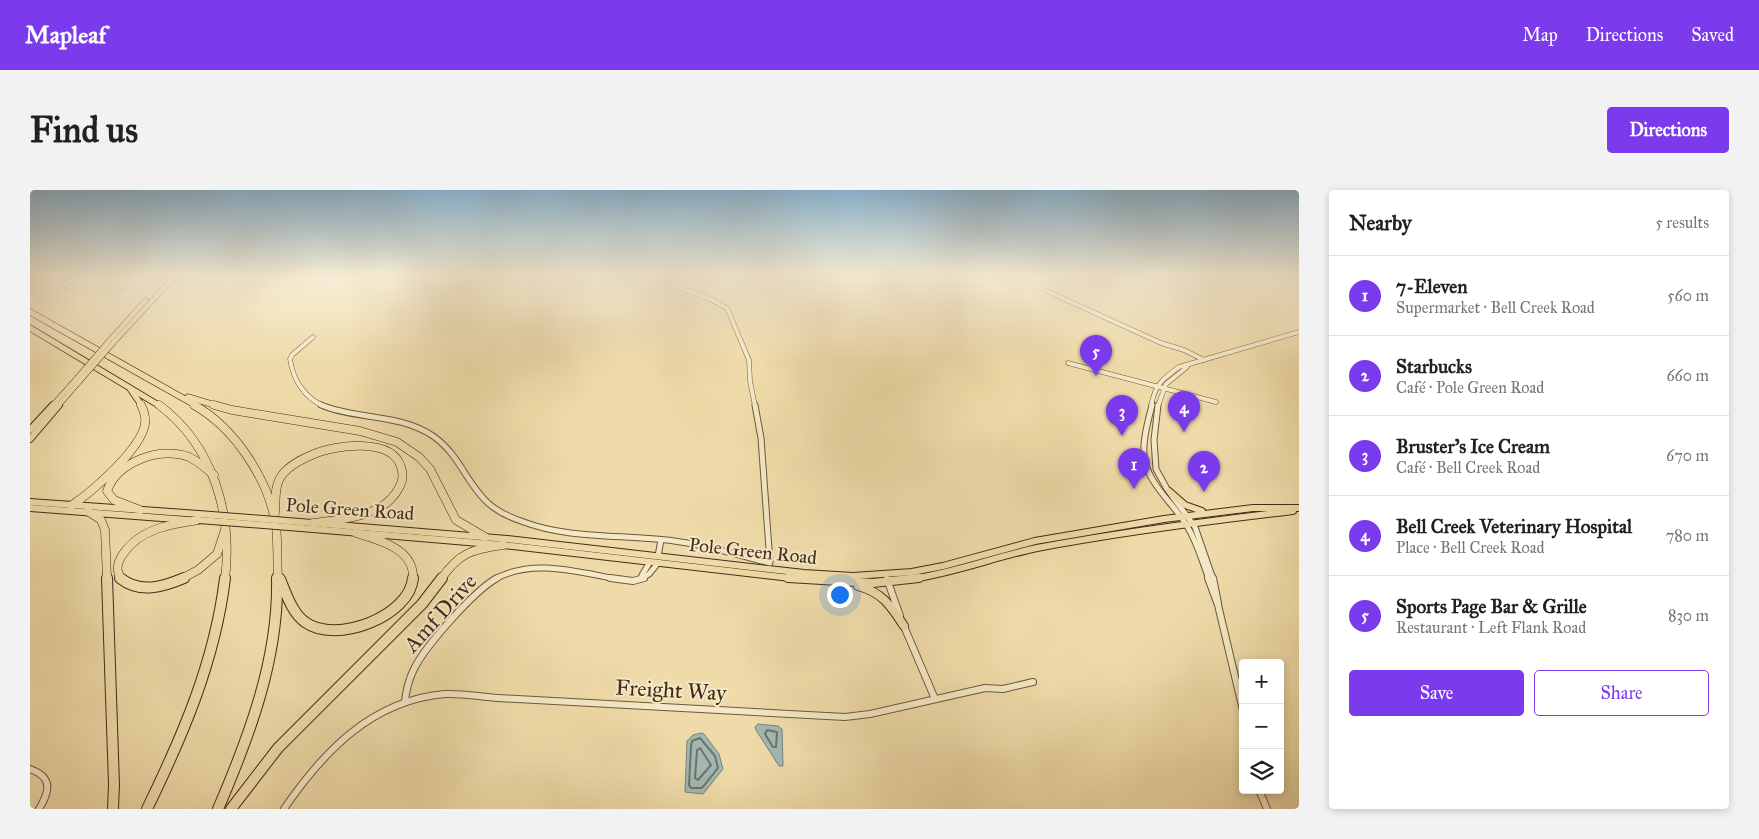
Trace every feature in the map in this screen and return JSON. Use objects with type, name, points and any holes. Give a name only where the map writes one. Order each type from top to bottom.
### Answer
[{"type":"highway","points":[[30,312],[174,392],[213,418],[238,443],[255,468],[274,519],[278,575],[275,622],[266,670],[247,734],[218,809]]},
{"type":"highway","points":[[30,328],[154,400],[182,424],[201,448],[215,476],[222,500],[226,528],[225,582],[213,646],[186,725],[147,809]]},
{"type":"highway","points":[[72,505],[85,497],[128,454],[143,432],[145,424],[143,406],[127,384]]},
{"type":"highway","points":[[174,392],[232,410],[360,431],[397,442],[412,452],[430,469],[456,520],[485,536]]},
{"type":"highway","points":[[274,519],[278,509],[275,497],[278,482],[290,468],[305,458],[332,449],[364,446],[386,452],[399,462],[403,472],[401,484],[395,495],[385,504],[361,516],[313,523]]},
{"type":"highway","points":[[140,510],[114,500],[107,491],[109,483],[116,475],[135,463],[159,455],[177,454],[195,460],[215,476]]},
{"type":"highway","points":[[89,512],[100,520],[106,530],[114,785],[113,809]]},
{"type":"highway","points":[[199,517],[166,525],[140,536],[120,557],[117,566],[119,575],[125,581],[143,586],[161,586],[185,579],[212,560],[219,551],[220,539],[226,528]]},
{"type":"highway","points":[[278,575],[295,611],[311,626],[324,630],[341,631],[366,626],[382,618],[402,602],[410,590],[413,577],[411,566],[404,556],[393,547],[356,532]]},
{"type":"highway","points":[[231,809],[278,748],[428,598],[454,560],[471,549],[503,545]]},
{"type":"main road","points":[[30,438],[144,304]]},
{"type":"main road","points":[[111,342],[149,304]]},
{"type":"main road","points":[[134,314],[140,314]]},
{"type":"main road","points":[[30,430],[78,380]]},
{"type":"main road","points":[[1168,491],[1184,505],[1196,510],[1253,508]]},
{"type":"main road","points":[[30,502],[140,510],[199,517]]},
{"type":"main road","points":[[30,508],[199,517]]},
{"type":"main road","name":"Pole Green Road","points":[[199,517],[301,525],[356,532],[652,560],[822,575],[887,578],[936,568],[1035,541],[1184,516],[1253,508],[1299,509]]},
{"type":"main road","name":"Pole Green Road","points":[[301,525],[313,523],[485,536],[652,560],[686,563],[699,568],[840,582],[940,574],[1039,548],[1189,523],[1299,509]]},
{"type":"main road","points":[[840,582],[865,587],[879,593],[889,602],[904,626]]},
{"type":"street","points":[[313,337],[290,359],[298,381],[307,396],[316,402],[334,408],[401,422],[429,434],[448,448],[463,467],[482,498],[500,512],[565,532],[591,536],[661,540],[693,545],[770,563],[759,426],[750,381],[749,360],[725,306],[719,304]]},
{"type":"street","points":[[1072,304],[1204,360]]},
{"type":"street","points":[[1242,704],[1218,605],[1189,523],[1158,473],[1153,456],[1156,427],[1163,389],[1168,381],[1192,365],[1299,332]]},
{"type":"street","points":[[1068,363],[1103,370],[1163,389],[1216,402]]},
{"type":"street","points":[[1184,516],[1154,483],[1145,461],[1145,443],[1156,387],[1170,373],[1180,367],[1192,365]]},
{"type":"street","points":[[652,560],[661,540]]},
{"type":"street","name":"Amf Drive","points":[[404,702],[410,676],[424,651],[475,596],[492,581],[519,569],[537,568],[634,578],[645,573],[652,560]]},
{"type":"street","points":[[887,578],[904,626],[935,699]]},
{"type":"street","name":"Freight Way","points":[[404,702],[436,695],[455,694],[492,698],[845,717],[870,714],[986,688],[1004,689],[1033,682]]},
{"type":"street","points":[[284,809],[309,774],[342,738],[366,720],[404,702]]},
{"type":"street","points":[[30,769],[42,774],[47,782],[46,797],[39,809]]},
{"type":"street","points":[[1261,794],[1267,809]]},
{"type":"water","points":[[758,724],[778,726],[782,729],[783,766],[779,766],[756,730],[755,727]]},
{"type":"water","points":[[704,734],[719,754],[723,769],[703,794],[685,792],[687,741],[693,735]]},
{"type":"place","name":"Sports Page Bar & Grille","points":[[1096,376]]},
{"type":"place","name":"Bell Creek Veterinary Hospital","points":[[1184,432]]},
{"type":"place","name":"Bruster's Ice Cream","points":[[1122,436]]},
{"type":"place","name":"7-Eleven","points":[[1134,489]]},
{"type":"place","name":"Starbucks","points":[[1204,492]]}]
